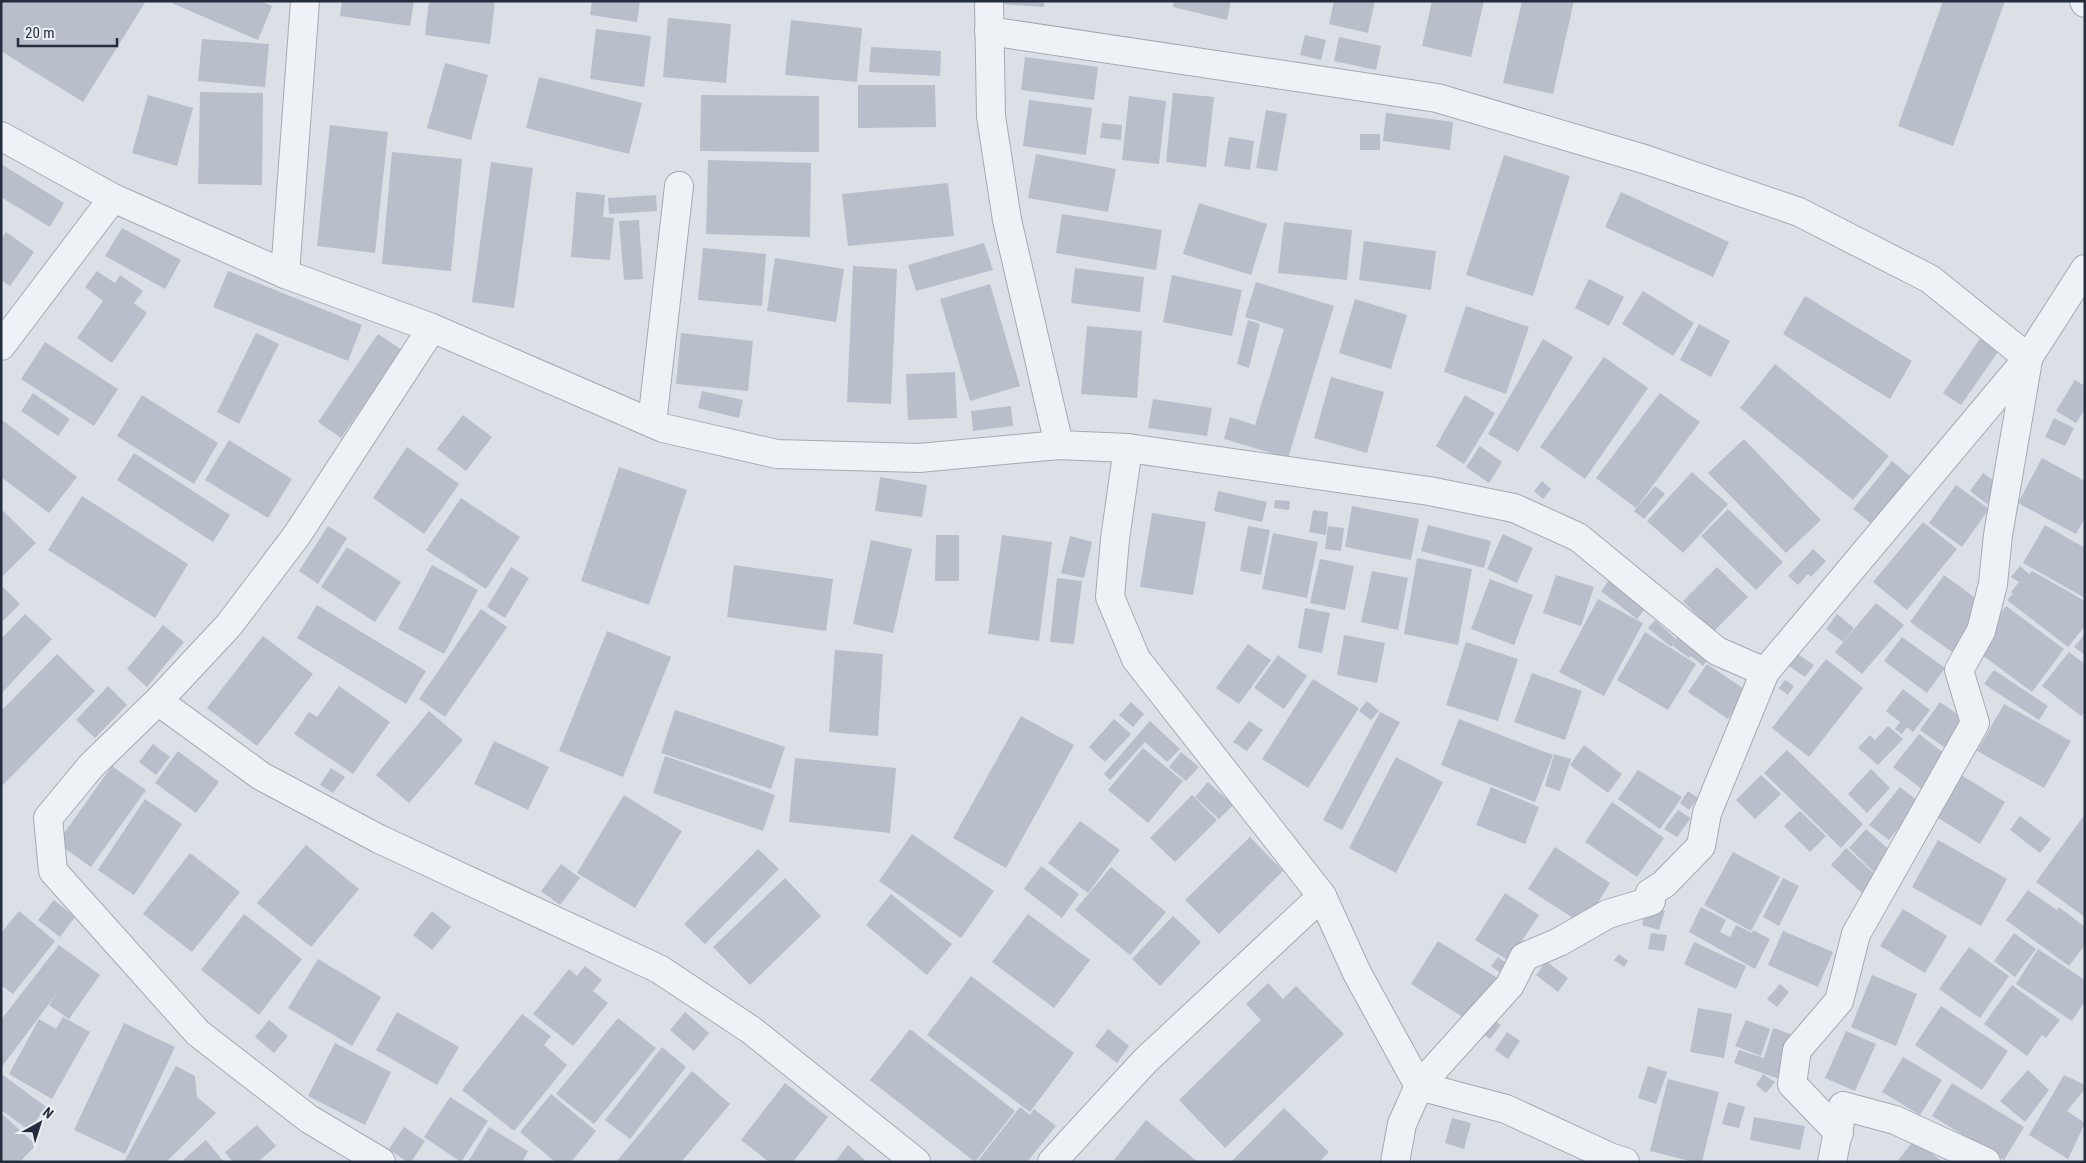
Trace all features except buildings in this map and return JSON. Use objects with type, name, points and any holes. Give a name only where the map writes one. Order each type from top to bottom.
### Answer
[{"type":"street","points":[[285,274],[305,1]]},
{"type":"street","points":[[989,1],[991,116],[1007,220],[1059,445]]},
{"type":"street","points":[[989,31],[1437,98],[1644,159],[1799,212],[1930,279],[2028,358]]},
{"type":"street","points":[[1,136],[112,198],[285,274],[432,328],[663,428],[777,454],[919,458],[1059,445],[1128,448],[1429,491],[1514,508],[1578,537],[1717,651],[1765,672]]},
{"type":"street","points":[[652,423],[679,186]]},
{"type":"street","points":[[1,346],[112,198]]},
{"type":"street","points":[[1395,1162],[1402,1124],[1419,1086],[1510,985],[1524,957],[1559,942],[1608,914],[1650,901],[1650,893],[1664,884],[1701,846],[1707,813],[1765,672],[2028,358],[2085,268]]},
{"type":"street","points":[[380,1162],[309,1120],[198,1033],[54,871],[48,818],[91,766],[158,701],[230,625],[298,534],[432,328]]},
{"type":"street","points":[[1839,1134],[1792,1084],[1797,1050],[1839,1001],[1856,934],[1974,723],[1959,670],[1981,631],[1993,584],[2004,496],[2028,358]]},
{"type":"street","points":[[1128,448],[1115,538],[1110,597],[1136,659],[1322,896],[1357,973],[1419,1086],[1506,1108],[1612,1158],[1625,1162]]},
{"type":"street","points":[[158,701],[261,776],[379,839],[659,968],[751,1030],[916,1162]]},
{"type":"street","points":[[1052,1162],[1145,1061],[1322,896]]},
{"type":"street","points":[[1832,1162],[1843,1106],[1895,1120],[1986,1162]]}]
